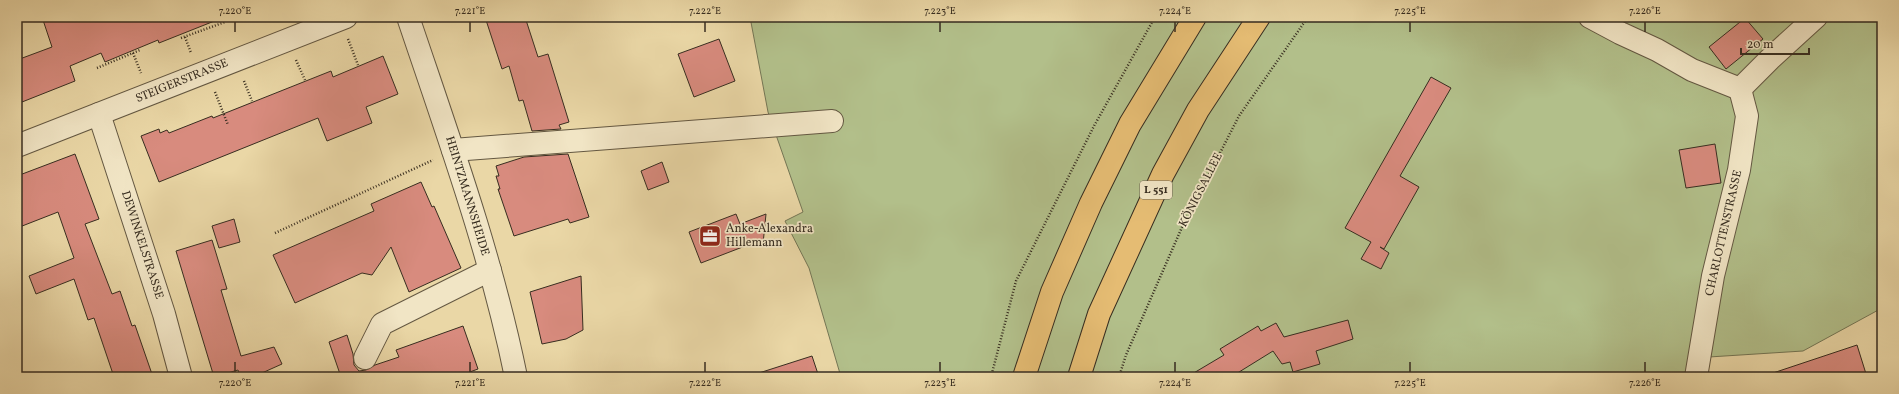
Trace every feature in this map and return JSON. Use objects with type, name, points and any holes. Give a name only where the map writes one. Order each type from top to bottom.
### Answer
[{"type":"main road","points":[[1024,377],[1052,292],[1091,203],[1130,124],[1195,17]]},
{"type":"main road","name":"L 551","points":[[1079,377],[1099,314],[1163,174],[1198,110],[1259,17]]},
{"type":"street","name":"HEINTZMANNSHEIDE","points":[[408,17],[453,150],[490,270],[516,377]]},
{"type":"street","points":[[1590,17],[1657,50],[1692,70],[1740,89],[1816,17]]},
{"type":"street","name":"STEIGERSTRASSE","points":[[17,146],[343,18]]},
{"type":"street","name":"CHARLOTTENSTRASSE","points":[[1696,377],[1713,276],[1739,170],[1747,116],[1740,89]]},
{"type":"street","name":"DEWINKELSTRASSE","points":[[99,114],[164,314],[181,377]]},
{"type":"street","points":[[453,150],[832,121]]},
{"type":"street","points":[[365,358],[382,324],[490,270]]},
{"type":"path","points":[[991,377],[1016,281],[1094,126],[1155,17]]},
{"type":"path","name":"KÖNIGSALLEE","points":[[1119,377],[1126,355],[1182,225],[1239,116],[1308,17]]},
{"type":"path","points":[[343,18],[358,65]]},
{"type":"path","points":[[181,38],[225,22]]},
{"type":"path","points":[[97,68],[140,50]]},
{"type":"path","points":[[207,72],[228,125]]},
{"type":"path","points":[[275,233],[453,150]]},
{"type":"green space","points":[[750,17],[1882,17],[1882,308],[1803,351],[1709,357],[1707,377],[841,377],[809,268],[785,221],[803,212],[768,112]]},
{"type":"building","points":[[42,17],[222,18],[159,43],[158,40],[105,62],[101,53],[70,66],[75,81],[22,102],[17,89],[17,60],[52,47]]},
{"type":"building","points":[[485,17],[525,17],[538,57],[548,54],[569,122],[559,125],[561,129],[532,131],[523,100],[519,101],[509,66],[502,69]]},
{"type":"building","points":[[1745,18],[1763,39],[1726,69],[1709,47]]},
{"type":"building","points":[[719,39],[735,81],[694,97],[678,54]]},
{"type":"building","points":[[383,56],[398,94],[366,107],[372,123],[327,141],[318,118],[159,182],[141,136],[159,129],[160,133],[167,130],[169,133],[212,116],[213,118],[331,71],[333,77]]},
{"type":"building","points":[[1431,77],[1451,88],[1400,176],[1419,187],[1384,249],[1380,247],[1389,253],[1381,269],[1361,259],[1371,242],[1345,228]]},
{"type":"building","points":[[1715,144],[1721,183],[1686,188],[1679,150]]},
{"type":"building","points":[[75,154],[99,219],[85,224],[112,294],[120,291],[132,326],[135,325],[153,377],[114,377],[94,318],[88,320],[74,279],[36,294],[29,276],[74,258],[58,212],[17,228],[17,176]]},
{"type":"building","points":[[568,154],[589,217],[570,223],[568,219],[514,236],[498,189],[500,189],[496,176],[499,176],[496,166],[524,157]]},
{"type":"building","points":[[662,162],[669,182],[648,190],[641,171]]},
{"type":"building","points":[[421,182],[432,207],[434,206],[461,268],[409,292],[391,247],[372,275],[362,273],[295,303],[273,255],[374,211],[371,204]]},
{"type":"building","points":[[736,214],[740,224],[766,214],[763,244],[753,243],[701,263],[689,232]]},
{"type":"building","points":[[234,219],[240,242],[219,248],[212,226]]},
{"type":"building","points":[[212,240],[227,289],[221,290],[241,356],[274,347],[282,364],[253,377],[241,377],[238,370],[214,377],[176,251]]},
{"type":"building","points":[[581,276],[583,330],[566,339],[542,344],[530,292]]},
{"type":"building","points":[[1348,320],[1353,339],[1316,351],[1320,364],[1293,372],[1290,362],[1282,364],[1273,351],[1231,377],[1187,377],[1224,355],[1220,349],[1258,326],[1261,331],[1276,323],[1284,337]]},
{"type":"building","points":[[463,326],[478,369],[456,377],[341,377],[329,342],[347,335],[353,354],[354,365],[359,371],[366,370],[375,365],[399,357],[396,350]]},
{"type":"building","points":[[1857,345],[1867,377],[1770,377],[1770,374]]},
{"type":"building","points":[[812,356],[819,377],[759,377],[759,373]]},
{"type":"place","name":"Anke-Alexandra Hillemann","points":[[710,236]]}]
